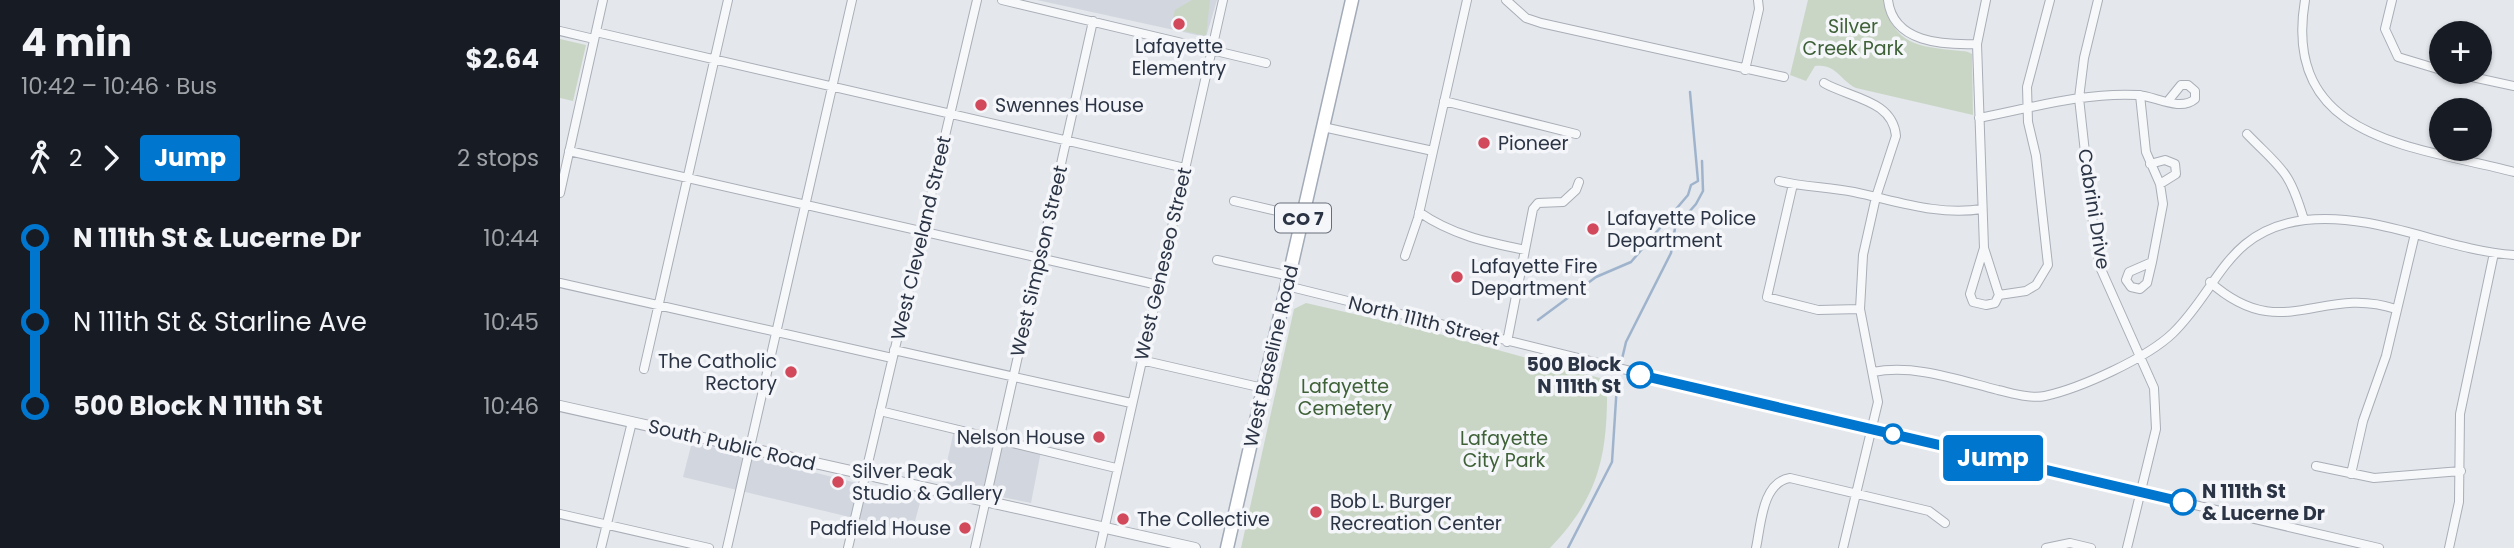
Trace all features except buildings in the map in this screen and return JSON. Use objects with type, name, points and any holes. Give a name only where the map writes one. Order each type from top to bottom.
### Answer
[{"type":"main road","name":"West Baseline Road","points":[[1227,548],[1352,0]]},
{"type":"street","points":[[560,193],[564,161],[569,151],[603,0]]},
{"type":"street","points":[[645,369],[686,177],[728,0]]},
{"type":"street","points":[[727,548],[852,0]]},
{"type":"street","name":"West Cleveland Street","points":[[848,548],[977,0]]},
{"type":"street","points":[[1002,0],[1266,63]]},
{"type":"street","name":"West Geneseo Street","points":[[1100,548],[1223,0]]},
{"type":"street","points":[[1405,256],[1419,212],[1467,0]]},
{"type":"street","points":[[1506,0],[1526,18],[1541,23],[1784,77]]},
{"type":"street","points":[[1745,70],[1759,9],[1758,0]]},
{"type":"street","points":[[1888,0],[1895,21],[1912,35],[1935,42],[1977,44]]},
{"type":"street","points":[[1984,248],[1972,281],[1973,302],[1986,305],[1995,303],[1999,295],[1984,248],[1982,209],[1977,44],[1986,0]]},
{"type":"street","points":[[1999,295],[2026,291],[2036,285],[2048,265],[2036,156],[2027,109],[2027,87],[2050,0]]},
{"type":"street","name":"Cabrini Drive","points":[[2098,0],[2084,58],[2080,98],[2084,155],[2099,267],[2154,388],[2157,411],[2127,548]]},
{"type":"street","points":[[2305,0],[2302,29],[2307,65],[2327,101],[2350,122],[2387,142],[2514,172]]},
{"type":"street","points":[[2392,0],[2385,29],[2398,57],[2429,66]]},
{"type":"street","name":"West Simpson Street","points":[[975,548],[1093,21]]},
{"type":"street","points":[[560,31],[714,60],[1185,168]]},
{"type":"street","points":[[2492,81],[2514,86]]},
{"type":"street","points":[[1824,83],[1842,93],[1879,106],[1892,119],[1896,136],[1875,197],[1863,255],[1860,309],[1878,402],[1843,548]]},
{"type":"street","points":[[1979,118],[2080,98],[2140,95],[2168,101]]},
{"type":"street","points":[[2140,95],[2143,137],[2150,164],[2160,184],[2162,217],[2152,262]]},
{"type":"street","points":[[1444,101],[1576,134]]},
{"type":"street","points":[[1323,127],[1433,151]]},
{"type":"street","points":[[2247,134],[2279,163],[2291,180],[2304,220]]},
{"type":"street","points":[[569,151],[1158,285]]},
{"type":"street","points":[[2150,164],[2165,160],[2175,164],[2176,174],[2160,184]]},
{"type":"street","points":[[1779,181],[1937,210],[1982,209]]},
{"type":"street","points":[[1507,342],[1533,209],[1538,203],[1563,202],[1576,190],[1579,182]]},
{"type":"street","points":[[1793,184],[1767,297],[1818,310],[1860,309]]},
{"type":"street","points":[[1234,201],[1303,217]]},
{"type":"street","points":[[1419,212],[1440,227],[1468,238],[1525,250]]},
{"type":"street","points":[[1873,372],[1915,370],[2024,396],[2043,397],[2140,355],[2175,332],[2232,255],[2249,241],[2274,229],[2304,220],[2352,220],[2494,253],[2514,255]]},
{"type":"street","points":[[2351,474],[2363,421],[2386,356],[2415,234]]},
{"type":"street","points":[[2449,548],[2459,502],[2460,414],[2494,253]]},
{"type":"street","name":"North 111th Street","points":[[1217,260],[1507,342],[2379,548]]},
{"type":"street","points":[[2210,282],[2234,300],[2269,313],[2351,301],[2368,302],[2396,310]]},
{"type":"street","points":[[560,283],[776,333],[1013,376],[1131,403]]},
{"type":"street","points":[[1141,359],[1263,388]]},
{"type":"street","name":"South Public Road","points":[[560,406],[1195,548]]},
{"type":"street","points":[[880,411],[1116,468]]},
{"type":"street","points":[[601,548],[632,422]]},
{"type":"street","points":[[2316,466],[2351,474],[2392,478],[2460,471]]},
{"type":"street","points":[[1756,548],[1770,491],[1781,480],[1790,478],[1929,511],[1945,523]]},
{"type":"street","points":[[560,514],[709,548]]},
{"type":"street","points":[[2046,548],[2070,543],[2091,548]]},
{"type":"shaded area","name":"Lafayette Elementry","points":[[1037,0],[1217,0],[1206,37]]},
{"type":"shaded area","points":[[954,430],[1041,451],[1031,503],[942,485]]},
{"type":"shaded area","points":[[692,442],[921,499],[912,532],[683,477]]},
{"type":"green space","points":[[1192,0],[1210,0],[1206,36],[1171,28],[1175,10]]},
{"type":"green space","name":"Silver Creek Park","points":[[1808,0],[1883,0],[1892,24],[1906,39],[1925,46],[1972,54],[1973,115],[1856,88],[1828,67],[1815,66],[1806,81],[1790,75]]},
{"type":"green space","points":[[560,39],[586,45],[573,101],[560,98]]},
{"type":"green space","name":"Lafayette City Park","points":[[1306,303],[1432,332],[1607,380],[1606,429],[1598,471],[1581,510],[1550,548],[1241,548],[1294,309]]},
{"type":"waterway","points":[[1538,320],[1596,277],[1631,262],[1688,195],[1691,185],[1698,181],[1690,92]]},
{"type":"waterway","points":[[1622,359],[1626,342],[1671,253],[1675,228],[1696,204],[1703,191],[1702,161]]},
{"type":"waterway","points":[[1568,548],[1612,462],[1617,384]]},
{"type":"bus line","name":"Jump","points":[[1640,375],[2183,502]]},
{"type":"place","name":"Lafayette Elementry","points":[[1179,24]]},
{"type":"place","name":"Swennes House","points":[[981,105]]},
{"type":"place","name":"Pioneer","points":[[1484,143]]},
{"type":"place","name":"Lafayette Police Department","points":[[1593,229]]},
{"type":"place","name":"Lafayette Fire Department","points":[[1457,277]]},
{"type":"place","name":"The Catholic Rectory","points":[[791,372]]},
{"type":"place","name":"500 Block N 111th St","points":[[1640,375]]},
{"type":"place","name":"Nelson House","points":[[1099,437]]},
{"type":"place","name":"Silver Peak Studio & Gallery","points":[[838,482]]},
{"type":"place","name":"N 111th St & Lucerne Dr","points":[[2183,502]]},
{"type":"place","name":"Bob L. Burger Recreation Center","points":[[1316,512]]},
{"type":"place","name":"The Collective","points":[[1123,519]]},
{"type":"place","name":"Padfield House","points":[[965,528]]},
{"type":"park label","name":"Lafayette Cemetery","points":[[1345,397]]}]
